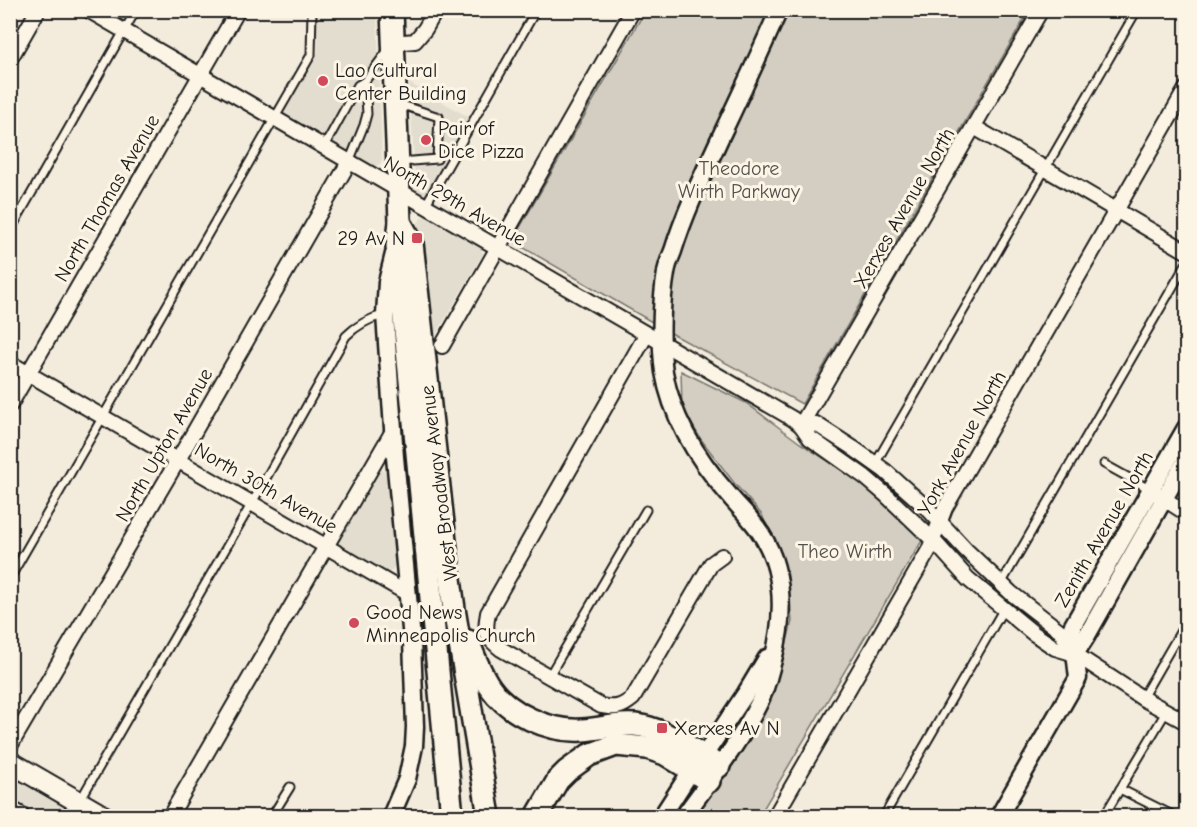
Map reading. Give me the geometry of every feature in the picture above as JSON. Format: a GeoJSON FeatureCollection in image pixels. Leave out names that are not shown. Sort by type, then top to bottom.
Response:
{"type":"FeatureCollection","features":[{"type":"Feature","properties":{"kind":"main road","name":"West Broadway Avenue"},"geometry":{"type":"LineString","coordinates":[[392,10],[400,222],[397,246],[452,816]]}},
{"type":"Feature","properties":{"kind":"main road","name":"West Broadway Avenue"},"geometry":{"type":"LineString","coordinates":[[400,222],[412,243],[454,609],[489,816]]}},
{"type":"Feature","properties":{"kind":"main road"},"geometry":{"type":"LineString","coordinates":[[454,609],[489,686],[511,708],[543,725],[564,730],[585,730],[632,724],[645,726],[664,734],[706,769]]}},
{"type":"Feature","properties":{"kind":"main road"},"geometry":{"type":"LineString","coordinates":[[537,816],[558,780],[567,771],[589,755],[616,745],[647,748],[706,769]]}},
{"type":"Feature","properties":{"kind":"main road"},"geometry":{"type":"LineString","coordinates":[[10,762],[75,809],[103,816]]}},
{"type":"Feature","properties":{"kind":"street"},"geometry":{"type":"LineString","coordinates":[[10,59],[38,10]]}},
{"type":"Feature","properties":{"kind":"street","name":"North 29th Avenue"},"geometry":{"type":"LineString","coordinates":[[88,10],[801,425]]}},
{"type":"Feature","properties":{"kind":"street","name":"North Thomas Avenue"},"geometry":{"type":"LineString","coordinates":[[10,405],[238,10]]}},
{"type":"Feature","properties":{"kind":"street"},"geometry":{"type":"LineString","coordinates":[[393,43],[415,41],[426,29],[436,10]]}},
{"type":"Feature","properties":{"kind":"street"},"geometry":{"type":"LineString","coordinates":[[442,346],[633,10]]}},
{"type":"Feature","properties":{"kind":"street"},"geometry":{"type":"LineString","coordinates":[[662,816],[740,737],[766,686],[778,639],[782,611],[776,565],[767,544],[752,520],[711,474],[681,426],[664,372],[662,308],[666,272],[691,201],[779,10]]}},
{"type":"Feature","properties":{"kind":"street","name":"Xerxes Avenue North"},"geometry":{"type":"LineString","coordinates":[[801,425],[1041,10]]}},
{"type":"Feature","properties":{"kind":"street","name":"York Avenue North"},"geometry":{"type":"LineString","coordinates":[[782,814],[929,550],[945,508],[1186,89]]}},
{"type":"Feature","properties":{"kind":"street"},"geometry":{"type":"LineString","coordinates":[[974,127],[1186,250]]}},
{"type":"Feature","properties":{"kind":"street","name":"North Upton Avenue"},"geometry":{"type":"LineString","coordinates":[[10,746],[349,162]]}},
{"type":"Feature","properties":{"kind":"street","name":"West Broadway Avenue"},"geometry":{"type":"LineString","coordinates":[[391,816],[407,779],[414,746],[415,727],[412,640],[385,315],[387,282],[397,246]]}},
{"type":"Feature","properties":{"kind":"street"},"geometry":{"type":"LineString","coordinates":[[646,334],[488,613],[485,625],[488,639],[501,649],[601,706],[611,708],[625,705],[633,698],[711,564],[722,556]]}},
{"type":"Feature","properties":{"kind":"street","name":"North 30th Avenue"},"geometry":{"type":"LineString","coordinates":[[10,363],[408,594]]}},
{"type":"Feature","properties":{"kind":"street"},"geometry":{"type":"LineString","coordinates":[[801,425],[816,424],[854,448],[898,482],[928,509],[1001,584],[1060,631],[1075,654],[1078,678],[1000,816]]}},
{"type":"Feature","properties":{"kind":"street"},"geometry":{"type":"LineString","coordinates":[[801,425],[810,438],[865,477],[933,540],[968,579],[1003,610],[1055,648],[1075,654],[1142,699],[1186,722]]}},
{"type":"Feature","properties":{"kind":"street","name":"Zenith Avenue North"},"geometry":{"type":"LineString","coordinates":[[1075,654],[1086,637],[1158,494],[1186,428]]}},
{"type":"Feature","properties":{"kind":"street"},"geometry":{"type":"LineString","coordinates":[[170,816],[394,429]]}},
{"type":"Feature","properties":{"kind":"street","name":"Zenith Avenue North"},"geometry":{"type":"LineString","coordinates":[[1158,494],[1186,460]]}},
{"type":"Feature","properties":{"kind":"street"},"geometry":{"type":"LineString","coordinates":[[1158,494],[1186,513]]}},
{"type":"Feature","properties":{"kind":"street"},"geometry":{"type":"LineString","coordinates":[[684,816],[706,769]]}},
{"type":"Feature","properties":{"kind":"lane"},"geometry":{"type":"LineString","coordinates":[[10,231],[136,10]]}},
{"type":"Feature","properties":{"kind":"lane"},"geometry":{"type":"LineString","coordinates":[[10,578],[311,55],[312,10]]}},
{"type":"Feature","properties":{"kind":"lane"},"geometry":{"type":"LineString","coordinates":[[425,206],[536,10]]}},
{"type":"Feature","properties":{"kind":"lane"},"geometry":{"type":"LineString","coordinates":[[875,464],[1137,10]]}},
{"type":"Feature","properties":{"kind":"lane"},"geometry":{"type":"LineString","coordinates":[[324,148],[358,85],[365,81],[393,43]]}},
{"type":"Feature","properties":{"kind":"lane"},"geometry":{"type":"LineString","coordinates":[[349,162],[367,114],[365,81]]}},
{"type":"Feature","properties":{"kind":"lane"},"geometry":{"type":"LineString","coordinates":[[395,103],[439,117],[437,159],[397,162]]}},
{"type":"Feature","properties":{"kind":"lane"},"geometry":{"type":"LineString","coordinates":[[1001,584],[1186,264]]}},
{"type":"Feature","properties":{"kind":"lane"},"geometry":{"type":"LineString","coordinates":[[75,809],[346,336],[366,320],[385,315]]}},
{"type":"Feature","properties":{"kind":"lane"},"geometry":{"type":"LineString","coordinates":[[1104,464],[1158,494]]}},
{"type":"Feature","properties":{"kind":"lane"},"geometry":{"type":"LineString","coordinates":[[549,676],[646,510]]}},
{"type":"Feature","properties":{"kind":"lane"},"geometry":{"type":"LineString","coordinates":[[884,816],[1003,610]]}},
{"type":"Feature","properties":{"kind":"lane"},"geometry":{"type":"LineString","coordinates":[[1142,699],[1186,622]]}},
{"type":"Feature","properties":{"kind":"lane"},"geometry":{"type":"LineString","coordinates":[[1104,816],[1166,712]]}},
{"type":"Feature","properties":{"kind":"lane"},"geometry":{"type":"LineString","coordinates":[[272,816],[290,787]]}},
{"type":"Feature","properties":{"kind":"lane"},"geometry":{"type":"LineString","coordinates":[[1120,789],[1174,816]]}},
{"type":"Feature","properties":{"kind":"lane"},"geometry":{"type":"LineString","coordinates":[[10,804],[24,812]]}},
{"type":"Feature","properties":{"kind":"shaded area"},"geometry":{"type":"Polygon","coordinates":[[[316,11],[377,11],[382,159],[376,166],[372,167],[281,115],[318,53],[316,11]]]}},
{"type":"Feature","properties":{"kind":"shaded area"},"geometry":{"type":"Polygon","coordinates":[[[409,83],[474,120],[429,198],[416,190],[409,83]]]}},
{"type":"Feature","properties":{"kind":"shaded area"},"geometry":{"type":"Polygon","coordinates":[[[425,216],[481,248],[483,254],[433,340],[429,341],[418,227],[421,218],[425,216]]]}},
{"type":"Feature","properties":{"kind":"shaded area"},"geometry":{"type":"Polygon","coordinates":[[[382,470],[388,476],[395,564],[389,572],[339,544],[340,538],[379,471],[382,470]]]}},
{"type":"Feature","properties":{"kind":"shaded area"},"geometry":{"type":"Polygon","coordinates":[[[11,775],[71,810],[68,816],[11,816],[11,775]]]}},
{"type":"Feature","properties":{"kind":"green space","name":"Theodore Wirth Parkway"},"geometry":{"type":"Polygon","coordinates":[[[645,11],[1029,11],[802,404],[678,337],[512,241],[645,11]]]}},
{"type":"Feature","properties":{"kind":"green space","name":"Theo Wirth"},"geometry":{"type":"Polygon","coordinates":[[[681,371],[746,403],[800,443],[857,480],[923,539],[759,816],[688,816],[780,671],[792,621],[787,574],[762,515],[700,438],[682,407],[681,371]]]}},
{"type":"Feature","properties":{"kind":"place","name":"Lao Cultural Center Building"},"geometry":{"type":"Point","coordinates":[323,81]}},
{"type":"Feature","properties":{"kind":"place","name":"Pair of Dice Pizza"},"geometry":{"type":"Point","coordinates":[426,140]}},
{"type":"Feature","properties":{"kind":"place","name":"29 Av N"},"geometry":{"type":"Point","coordinates":[417,238]}},
{"type":"Feature","properties":{"kind":"place","name":"Good News Minneapolis Church"},"geometry":{"type":"Point","coordinates":[354,623]}},
{"type":"Feature","properties":{"kind":"place","name":"Xerxes Av N"},"geometry":{"type":"Point","coordinates":[662,728]}}]}
